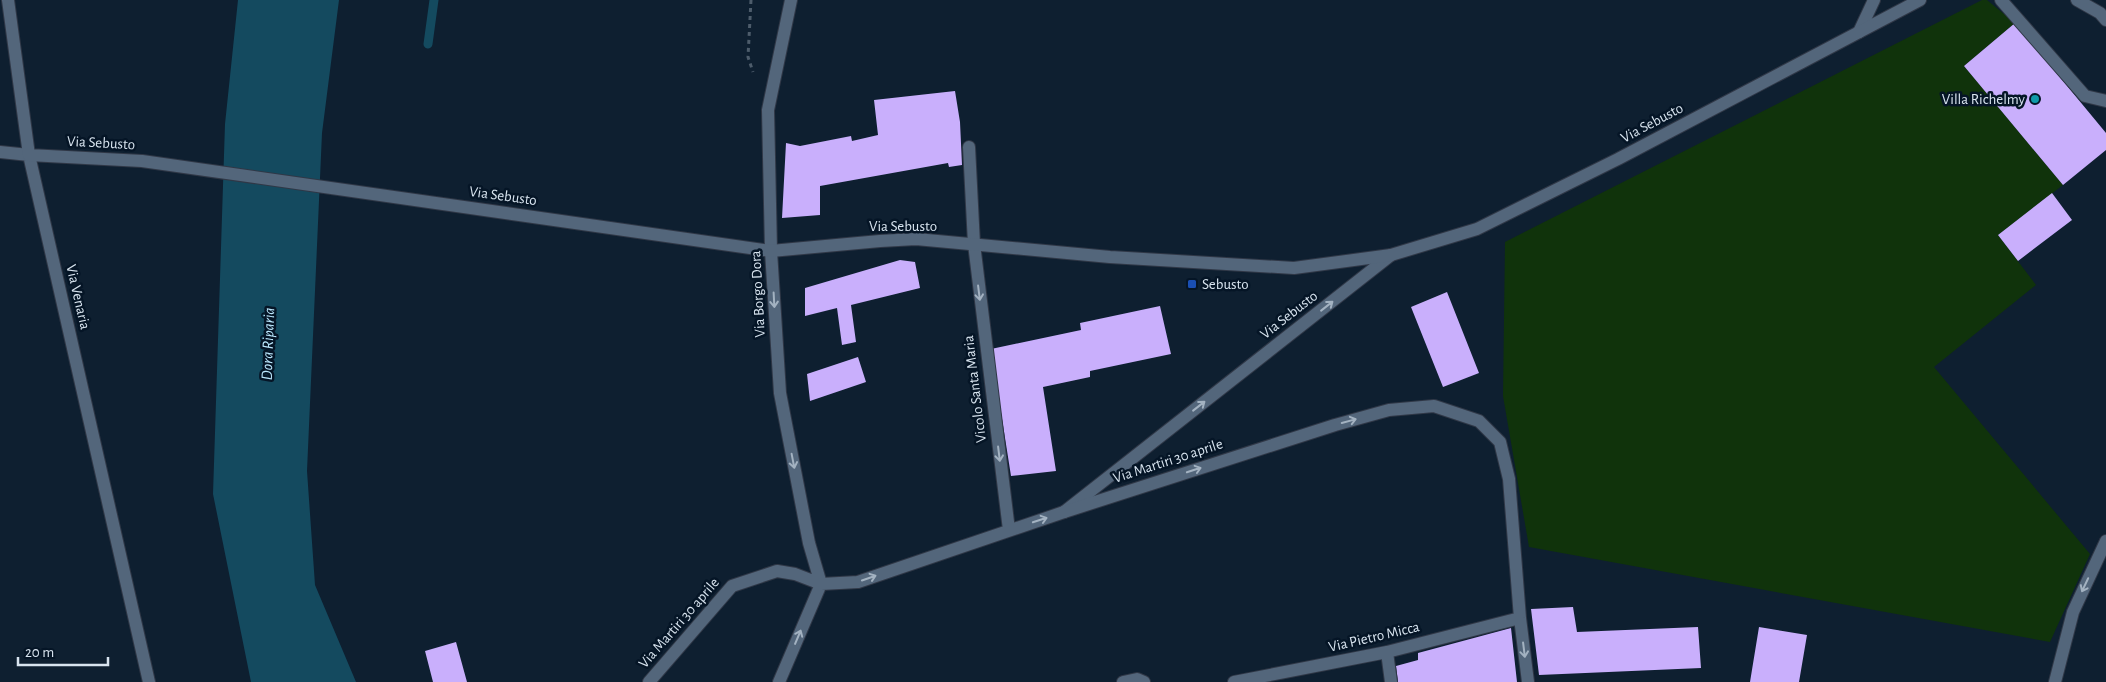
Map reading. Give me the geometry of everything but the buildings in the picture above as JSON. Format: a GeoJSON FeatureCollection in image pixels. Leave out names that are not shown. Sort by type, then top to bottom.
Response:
{"type":"FeatureCollection","features":[{"type":"Feature","properties":{"kind":"street","name":"Via Venaria"},"geometry":{"type":"LineString","coordinates":[[8,0],[29,155],[149,682]]}},
{"type":"Feature","properties":{"kind":"street","name":"Via Borgo Dora"},"geometry":{"type":"LineString","coordinates":[[791,0],[768,110],[771,251],[780,394],[809,543],[821,584]]}},
{"type":"Feature","properties":{"kind":"street"},"geometry":{"type":"LineString","coordinates":[[1859,32],[1874,0]]}},
{"type":"Feature","properties":{"kind":"street","name":"Via Sebusto"},"geometry":{"type":"LineString","coordinates":[[0,152],[142,161],[771,251],[880,240],[916,240],[1110,257],[1294,268],[1392,255],[1477,229],[1618,159],[1920,0]]}},
{"type":"Feature","properties":{"kind":"street"},"geometry":{"type":"LineString","coordinates":[[2001,0],[2085,96],[2106,101]]}},
{"type":"Feature","properties":{"kind":"street"},"geometry":{"type":"LineString","coordinates":[[2077,0],[2100,13],[2106,20]]}},
{"type":"Feature","properties":{"kind":"street"},"geometry":{"type":"LineString","coordinates":[[969,147],[974,244]]}},
{"type":"Feature","properties":{"kind":"street","name":"Vicolo Santa Maria"},"geometry":{"type":"LineString","coordinates":[[974,244],[1009,530]]}},
{"type":"Feature","properties":{"kind":"street","name":"Via Sebusto"},"geometry":{"type":"LineString","coordinates":[[1064,512],[1392,255]]}},
{"type":"Feature","properties":{"kind":"street","name":"Via Martiri 30 aprile"},"geometry":{"type":"LineString","coordinates":[[649,682],[732,586],[777,571],[795,574],[821,584],[858,582],[1009,530],[1335,425],[1389,410],[1434,406],[1479,422],[1500,442],[1509,479],[1520,618],[1528,682]]}},
{"type":"Feature","properties":{"kind":"street"},"geometry":{"type":"LineString","coordinates":[[2055,682],[2073,612],[2106,541]]}},
{"type":"Feature","properties":{"kind":"street"},"geometry":{"type":"LineString","coordinates":[[779,682],[821,584]]}},
{"type":"Feature","properties":{"kind":"street","name":"Via Pietro Micca"},"geometry":{"type":"LineString","coordinates":[[1234,682],[1253,680],[1387,652],[1520,618]]}},
{"type":"Feature","properties":{"kind":"street"},"geometry":{"type":"LineString","coordinates":[[1387,652],[1391,682]]}},
{"type":"Feature","properties":{"kind":"street"},"geometry":{"type":"LineString","coordinates":[[1122,682],[1136,679],[1144,682]]}},
{"type":"Feature","properties":{"kind":"path"},"geometry":{"type":"LineString","coordinates":[[751,0],[748,57],[754,74]]}},
{"type":"Feature","properties":{"kind":"green space"},"geometry":{"type":"Polygon","coordinates":[[[1982,0],[1987,0],[2015,23],[1964,66],[2063,185],[1998,235],[2036,285],[1934,367],[2090,554],[2050,642],[1529,547],[1503,396],[1505,242],[1982,0]]]}},
{"type":"Feature","properties":{"kind":"water","name":"Dora Riparia"},"geometry":{"type":"Polygon","coordinates":[[[238,0],[339,0],[322,133],[307,471],[315,585],[356,682],[251,682],[213,494],[225,124],[238,0]]]}},
{"type":"Feature","properties":{"kind":"waterway"},"geometry":{"type":"LineString","coordinates":[[428,44],[434,0]]}},
{"type":"Feature","properties":{"kind":"place","name":"Villa Richelmy"},"geometry":{"type":"Point","coordinates":[2035,99]}},
{"type":"Feature","properties":{"kind":"place","name":"Sebusto"},"geometry":{"type":"Point","coordinates":[1192,284]}}]}
